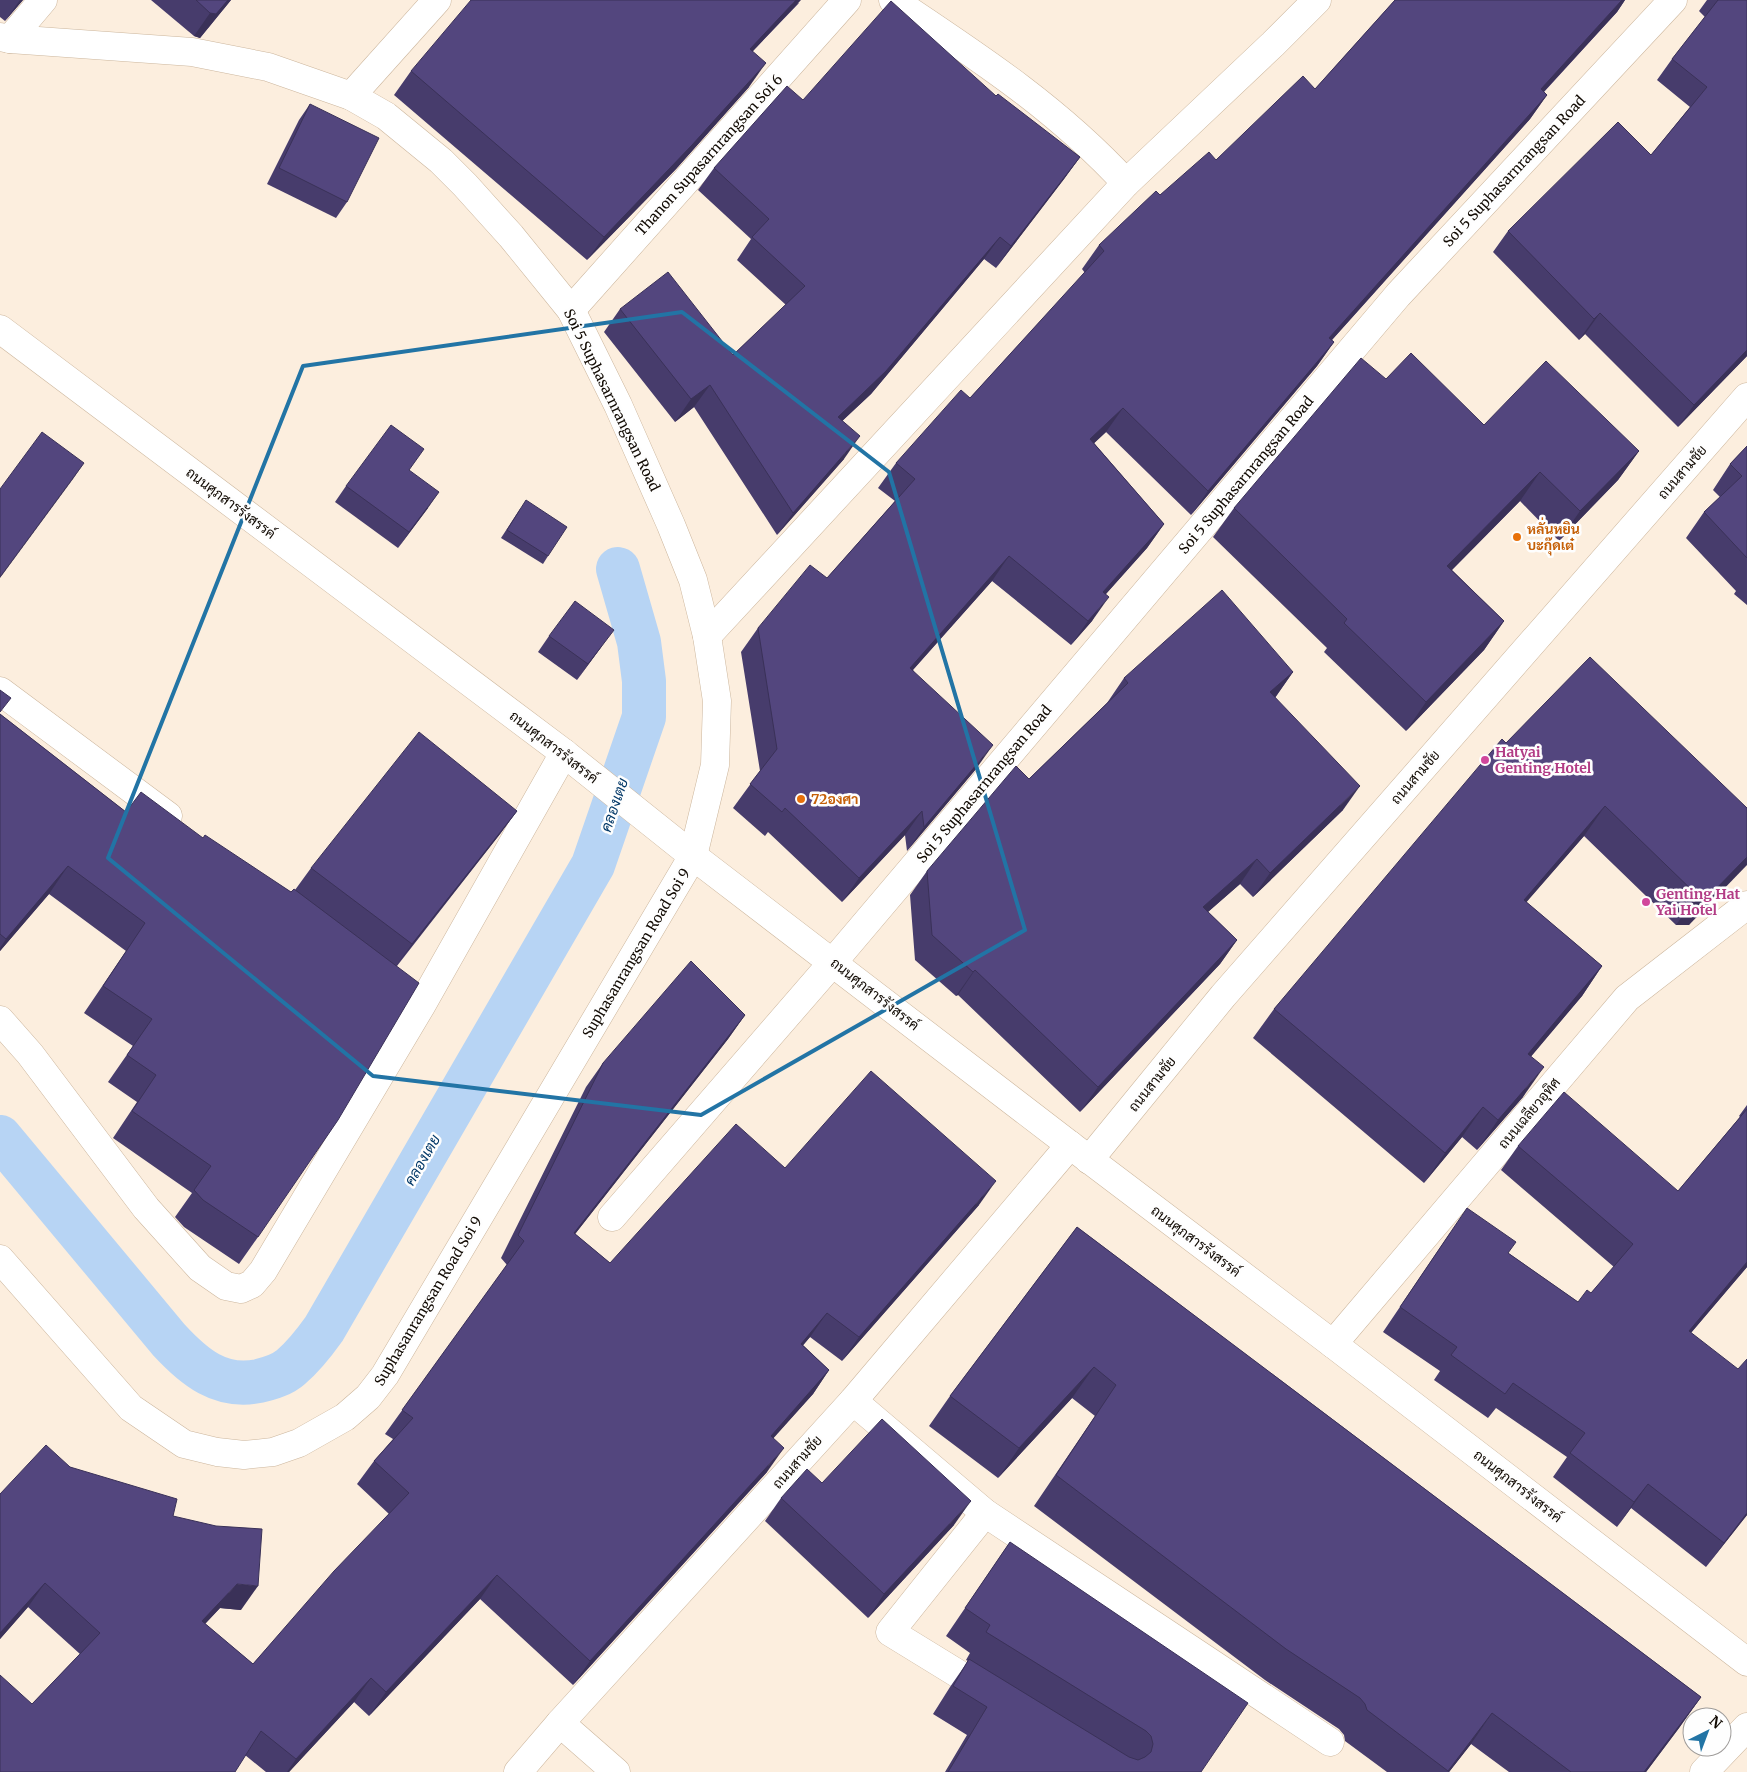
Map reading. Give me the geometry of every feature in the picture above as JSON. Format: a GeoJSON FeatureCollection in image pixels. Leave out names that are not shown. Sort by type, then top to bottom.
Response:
{"type":"FeatureCollection","features":[{"type":"Feature","properties":{"kind":"street"},"geometry":{"type":"LineString","coordinates":[[5,38],[42,0]]}},
{"type":"Feature","properties":{"kind":"street"},"geometry":{"type":"LineString","coordinates":[[351,96],[437,0]]}},
{"type":"Feature","properties":{"kind":"street","name":"Thanon Supasarnrangsan Soi 6"},"geometry":{"type":"LineString","coordinates":[[571,310],[847,0]]}},
{"type":"Feature","properties":{"kind":"street"},"geometry":{"type":"LineString","coordinates":[[893,0],[1005,76],[1069,127],[1099,154],[1126,183]]}},
{"type":"Feature","properties":{"kind":"street"},"geometry":{"type":"LineString","coordinates":[[708,636],[1126,183],[1317,0]]}},
{"type":"Feature","properties":{"kind":"street","name":"Soi 5 Suphasarnrangsan Road"},"geometry":{"type":"LineString","coordinates":[[612,1217],[833,962],[1398,295],[1673,0]]}},
{"type":"Feature","properties":{"kind":"street","name":"Soi 5 Suphasarnrangsan Road"},"geometry":{"type":"LineString","coordinates":[[5,38],[192,52],[268,67],[351,96],[386,116],[453,173],[511,236],[571,310],[618,405],[693,580],[708,636],[717,701],[715,766],[693,856]]}},
{"type":"Feature","properties":{"kind":"street","name":"ถนนศุภสารรังสรรค์"},"geometry":{"type":"LineString","coordinates":[[0,329],[564,753],[693,856],[1079,1153],[1333,1344],[1747,1662]]}},
{"type":"Feature","properties":{"kind":"street","name":"ถนนสามชัย"},"geometry":{"type":"LineString","coordinates":[[518,1772],[560,1723],[853,1400],[1224,996],[1747,397]]}},
{"type":"Feature","properties":{"kind":"street"},"geometry":{"type":"LineString","coordinates":[[0,691],[191,833]]}},
{"type":"Feature","properties":{"kind":"street"},"geometry":{"type":"LineString","coordinates":[[0,1020],[30,1054],[146,1208],[200,1268],[226,1286],[241,1289],[252,1284],[263,1270],[421,1006],[564,753]]}},
{"type":"Feature","properties":{"kind":"street","name":"Suphasanrangsan Road Soi 9"},"geometry":{"type":"LineString","coordinates":[[0,1258],[131,1408],[184,1444],[217,1452],[244,1455],[273,1452],[299,1444],[323,1431],[356,1408],[385,1375],[693,856]]}},
{"type":"Feature","properties":{"kind":"street","name":"ถนนเฉลียวอุทิศ"},"geometry":{"type":"LineString","coordinates":[[1333,1344],[1627,998],[1747,905]]}},
{"type":"Feature","properties":{"kind":"street"},"geometry":{"type":"LineString","coordinates":[[398,988],[421,1006]]}},
{"type":"Feature","properties":{"kind":"street"},"geometry":{"type":"LineString","coordinates":[[853,1400],[985,1513],[1330,1742]]}},
{"type":"Feature","properties":{"kind":"street"},"geometry":{"type":"LineString","coordinates":[[985,1513],[890,1632],[1008,1705]]}},
{"type":"Feature","properties":{"kind":"street"},"geometry":{"type":"LineString","coordinates":[[560,1723],[616,1772]]}},
{"type":"Feature","properties":{"kind":"street"},"geometry":{"type":"LineString","coordinates":[[1704,1772],[1747,1727]]}},
{"type":"Feature","properties":{"kind":"highlighted area"},"geometry":{"type":"Polygon","coordinates":[[[682,312],[889,472],[1025,930],[701,1115],[373,1076],[108,858],[303,366],[682,312]]]}},
{"type":"Feature","properties":{"kind":"building"},"geometry":{"type":"Polygon","coordinates":[[[196,0],[228,0],[216,14],[210,13],[196,0]]]}},
{"type":"Feature","properties":{"kind":"building"},"geometry":{"type":"Polygon","coordinates":[[[471,0],[796,0],[750,49],[766,63],[692,145],[604,237],[411,71],[471,0]]]}},
{"type":"Feature","properties":{"kind":"building"},"geometry":{"type":"Polygon","coordinates":[[[1395,0],[1622,0],[1541,89],[1547,95],[1329,338],[1334,342],[1208,491],[1123,408],[1090,439],[1164,524],[1103,592],[1109,597],[1088,621],[1009,556],[910,668],[993,745],[924,827],[922,811],[859,878],[785,808],[782,812],[750,784],[777,749],[758,628],[810,565],[827,578],[915,479],[896,463],[961,390],[970,398],[1104,251],[1099,245],[1156,191],[1160,195],[1209,152],[1216,160],[1303,76],[1315,89],[1395,0]]]}},
{"type":"Feature","properties":{"kind":"building"},"geometry":{"type":"Polygon","coordinates":[[[1718,0],[1747,0],[1747,350],[1694,405],[1600,313],[1594,319],[1508,231],[1618,122],[1651,155],[1707,87],[1672,59],[1718,0]]]}},
{"type":"Feature","properties":{"kind":"building"},"geometry":{"type":"Polygon","coordinates":[[[891,1],[996,96],[998,94],[1080,157],[1011,246],[1000,237],[886,371],[838,417],[860,436],[793,513],[710,385],[691,399],[620,309],[668,272],[733,355],[805,286],[752,237],[769,219],[714,168],[787,86],[803,100],[891,1]]]}},
{"type":"Feature","properties":{"kind":"building"},"geometry":{"type":"Polygon","coordinates":[[[310,104],[379,138],[347,202],[279,168],[310,104]]]}},
{"type":"Feature","properties":{"kind":"building"},"geometry":{"type":"Polygon","coordinates":[[[1411,353],[1484,425],[1546,361],[1639,451],[1580,511],[1540,472],[1447,566],[1504,621],[1426,702],[1344,623],[1347,619],[1234,508],[1361,358],[1386,379],[1411,353]]]}},
{"type":"Feature","properties":{"kind":"building"},"geometry":{"type":"Polygon","coordinates":[[[391,425],[424,449],[409,470],[439,492],[409,532],[346,486],[391,425]]]}},
{"type":"Feature","properties":{"kind":"building"},"geometry":{"type":"Polygon","coordinates":[[[42,432],[84,463],[0,577],[0,489],[42,432]]]}},
{"type":"Feature","properties":{"kind":"building"},"geometry":{"type":"Polygon","coordinates":[[[1747,446],[1747,558],[1704,512],[1742,476],[1730,464],[1747,446]]]}},
{"type":"Feature","properties":{"kind":"building"},"geometry":{"type":"Polygon","coordinates":[[[526,500],[567,527],[548,556],[507,530],[526,500]]]}},
{"type":"Feature","properties":{"kind":"building"},"geometry":{"type":"Polygon","coordinates":[[[1222,590],[1293,672],[1270,692],[1360,786],[1270,873],[1257,859],[1203,907],[1237,940],[1098,1087],[975,970],[973,972],[932,935],[927,871],[1016,766],[1029,779],[1128,683],[1124,678],[1222,590]]]}},
{"type":"Feature","properties":{"kind":"building"},"geometry":{"type":"Polygon","coordinates":[[[575,601],[614,630],[588,664],[549,636],[575,601]]]}},
{"type":"Feature","properties":{"kind":"building"},"geometry":{"type":"Polygon","coordinates":[[[1590,657],[1747,808],[1747,857],[1710,895],[1697,895],[1605,806],[1524,900],[1602,966],[1528,1054],[1544,1067],[1498,1120],[1483,1107],[1445,1153],[1274,1009],[1502,739],[1506,743],[1590,657]]]}},
{"type":"Feature","properties":{"kind":"building"},"geometry":{"type":"Polygon","coordinates":[[[0,690],[11,698],[0,712],[0,690]]]}},
{"type":"Feature","properties":{"kind":"building"},"geometry":{"type":"Polygon","coordinates":[[[0,714],[126,812],[141,792],[203,838],[205,835],[291,892],[294,889],[419,983],[338,1120],[258,1237],[203,1200],[194,1190],[211,1166],[132,1111],[156,1075],[127,1055],[152,1019],[103,986],[145,923],[68,866],[6,939],[0,934],[0,714]]]}},
{"type":"Feature","properties":{"kind":"building"},"geometry":{"type":"Polygon","coordinates":[[[419,732],[517,811],[412,944],[311,868],[419,732]]]}},
{"type":"Feature","properties":{"kind":"building"},"geometry":{"type":"Polygon","coordinates":[[[691,961],[745,1015],[574,1233],[610,1263],[736,1124],[785,1168],[871,1071],[996,1181],[859,1337],[827,1313],[801,1344],[829,1370],[771,1436],[784,1448],[590,1661],[497,1575],[386,1692],[371,1678],[296,1759],[261,1731],[235,1772],[0,1772],[0,1675],[32,1704],[100,1633],[45,1583],[0,1633],[0,1494],[46,1445],[70,1467],[177,1499],[173,1516],[216,1526],[262,1529],[258,1586],[237,1584],[202,1621],[253,1664],[334,1571],[409,1493],[374,1461],[413,1418],[402,1410],[524,1241],[518,1235],[603,1063],[691,961]]]}},
{"type":"Feature","properties":{"kind":"building"},"geometry":{"type":"Polygon","coordinates":[[[1564,1092],[1678,1191],[1747,1109],[1747,1262],[1689,1331],[1738,1369],[1747,1359],[1747,1513],[1724,1543],[1648,1484],[1634,1502],[1570,1453],[1585,1433],[1513,1383],[1505,1394],[1451,1355],[1457,1347],[1400,1307],[1467,1208],[1516,1242],[1508,1253],[1578,1302],[1587,1290],[1591,1293],[1633,1244],[1518,1146],[1564,1092]]]}},
{"type":"Feature","properties":{"kind":"building"},"geometry":{"type":"Polygon","coordinates":[[[1077,1227],[1701,1697],[1693,1707],[1682,1707],[1682,1722],[1644,1772],[1571,1772],[1492,1713],[1448,1771],[1367,1710],[1360,1698],[1286,1649],[1056,1475],[1116,1385],[1094,1367],[1019,1448],[950,1396],[1077,1227]]]}},
{"type":"Feature","properties":{"kind":"building"},"geometry":{"type":"Polygon","coordinates":[[[882,1419],[971,1501],[884,1594],[781,1498],[807,1469],[822,1483],[882,1419]]]}},
{"type":"Feature","properties":{"kind":"building"},"geometry":{"type":"Polygon","coordinates":[[[1010,1542],[1248,1703],[1201,1772],[948,1772],[987,1707],[953,1686],[969,1659],[1129,1757],[1138,1760],[1151,1752],[1153,1744],[1151,1736],[1146,1731],[986,1632],[990,1625],[965,1608],[1010,1542]]]}},
{"type":"Feature","properties":{"kind":"waterway","name":"คลองเตย"},"geometry":{"type":"LineString","coordinates":[[0,1137],[169,1340],[198,1367],[220,1379],[245,1383],[276,1376],[288,1370],[296,1363],[324,1329],[593,865],[644,717],[644,681],[639,642],[618,569]]}},
{"type":"Feature","properties":{"kind":"place","name":"หลั่นหยิน บะกุ๊ดเต๋"},"geometry":{"type":"Point","coordinates":[1517,537]}},
{"type":"Feature","properties":{"kind":"place","name":"Hatyai Genting Hotel"},"geometry":{"type":"Point","coordinates":[1485,760]}},
{"type":"Feature","properties":{"kind":"place","name":"72องศา"},"geometry":{"type":"Point","coordinates":[801,799]}},
{"type":"Feature","properties":{"kind":"place","name":"Genting Hat Yai Hotel"},"geometry":{"type":"Point","coordinates":[1646,902]}}]}
